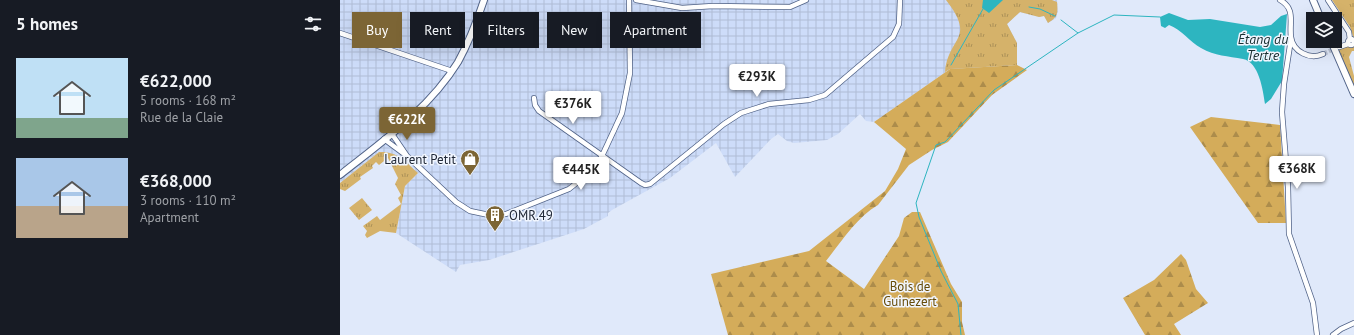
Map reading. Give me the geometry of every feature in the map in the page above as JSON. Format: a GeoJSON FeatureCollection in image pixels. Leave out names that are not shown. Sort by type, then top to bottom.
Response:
{"type":"FeatureCollection","features":[{"type":"Feature","properties":{"kind":"street"},"geometry":{"type":"LineString","coordinates":[[340,175],[420,110],[452,71],[467,44],[484,0]]}},
{"type":"Feature","properties":{"kind":"street"},"geometry":{"type":"LineString","coordinates":[[384,139],[407,156],[456,202],[470,211],[489,215],[514,211],[569,189],[589,173],[602,156],[622,113],[630,73],[629,0]]}},
{"type":"Feature","properties":{"kind":"street"},"geometry":{"type":"LineString","coordinates":[[636,0],[682,8],[720,6],[790,7],[806,0]]}},
{"type":"Feature","properties":{"kind":"street"},"geometry":{"type":"LineString","coordinates":[[720,6],[721,0]]}},
{"type":"Feature","properties":{"kind":"street"},"geometry":{"type":"LineString","coordinates":[[534,98],[535,105],[540,111],[641,183],[645,185],[650,184],[724,124],[741,113],[770,104],[809,100],[825,95],[893,37],[899,24],[900,0]]}},
{"type":"Feature","properties":{"kind":"street"},"geometry":{"type":"LineString","coordinates":[[1280,0],[1291,12],[1291,39],[1284,84],[1282,112],[1288,187],[1289,234],[1312,303],[1317,335]]}},
{"type":"Feature","properties":{"kind":"street"},"geometry":{"type":"LineString","coordinates":[[1313,0],[1318,12]]}},
{"type":"Feature","properties":{"kind":"street"},"geometry":{"type":"LineString","coordinates":[[1328,0],[1349,32],[1351,42]]}},
{"type":"Feature","properties":{"kind":"street"},"geometry":{"type":"LineString","coordinates":[[340,33],[452,71]]}},
{"type":"Feature","properties":{"kind":"street"},"geometry":{"type":"LineString","coordinates":[[1291,39],[1297,48],[1304,54],[1314,56],[1323,54]]}},
{"type":"Feature","properties":{"kind":"street"},"geometry":{"type":"LineString","coordinates":[[1334,48],[1354,94]]}},
{"type":"Feature","properties":{"kind":"street"},"geometry":{"type":"LineString","coordinates":[[392,134],[407,156]]}},
{"type":"Feature","properties":{"kind":"street"},"geometry":{"type":"LineString","coordinates":[[1333,335],[1341,329],[1354,323]]}},
{"type":"Feature","properties":{"kind":"shaded area"},"geometry":{"type":"Polygon","coordinates":[[[340,0],[1057,0],[1058,11],[1056,18],[1048,23],[1044,16],[1039,17],[1020,12],[1007,24],[1017,43],[1017,65],[950,69],[874,122],[866,121],[860,114],[838,134],[827,140],[794,143],[787,141],[778,134],[771,139],[735,177],[716,143],[670,178],[612,210],[608,213],[608,216],[584,229],[489,260],[460,265],[456,272],[396,233],[405,186],[418,173],[379,152],[340,183],[340,0]]]}},
{"type":"Feature","properties":{"kind":"green space"},"geometry":{"type":"Polygon","coordinates":[[[946,0],[1052,0],[1057,2],[1057,12],[1056,17],[1048,23],[1044,16],[1039,17],[1020,12],[1007,24],[1017,43],[1017,65],[950,69],[945,72],[947,60],[960,31],[955,13],[946,0]]]}},
{"type":"Feature","properties":{"kind":"green space"},"geometry":{"type":"Polygon","coordinates":[[[1332,0],[1354,0],[1354,39],[1350,27],[1342,15],[1342,12],[1340,12],[1332,0]]]}},
{"type":"Feature","properties":{"kind":"green space"},"geometry":{"type":"Polygon","coordinates":[[[1354,46],[1354,51],[1352,51],[1349,57],[1354,76],[1354,88],[1338,50],[1343,47],[1354,46]]]}},
{"type":"Feature","properties":{"kind":"green space","name":"Bois de Guinezert"},"geometry":{"type":"Polygon","coordinates":[[[1017,65],[1027,70],[992,95],[948,142],[932,150],[909,165],[878,205],[856,223],[826,261],[864,289],[899,236],[904,218],[912,212],[920,212],[951,284],[962,302],[962,322],[965,335],[728,335],[711,274],[809,251],[885,191],[898,169],[906,149],[874,122],[950,69],[1017,65]]]}},
{"type":"Feature","properties":{"kind":"green space"},"geometry":{"type":"Polygon","coordinates":[[[1211,117],[1280,125],[1286,223],[1258,223],[1190,127],[1211,117]]]}},
{"type":"Feature","properties":{"kind":"green space"},"geometry":{"type":"Polygon","coordinates":[[[379,152],[396,155],[418,173],[405,186],[396,233],[380,231],[367,238],[365,235],[367,231],[363,226],[377,216],[380,220],[401,204],[398,198],[401,195],[395,184],[398,178],[388,158],[379,165],[376,162],[372,166],[373,168],[360,177],[361,179],[345,191],[340,189],[340,183],[379,152]]]}},
{"type":"Feature","properties":{"kind":"green space"},"geometry":{"type":"Polygon","coordinates":[[[362,198],[372,210],[359,220],[349,208],[362,198]]]}},
{"type":"Feature","properties":{"kind":"green space"},"geometry":{"type":"Polygon","coordinates":[[[1181,254],[1186,260],[1196,289],[1208,303],[1174,324],[1181,335],[1145,335],[1123,298],[1154,280],[1181,254]]]}},
{"type":"Feature","properties":{"kind":"water"},"geometry":{"type":"Polygon","coordinates":[[[983,0],[1003,0],[989,13],[982,8],[983,0]]]}},
{"type":"Feature","properties":{"kind":"water","name":"Étang du Tertre"},"geometry":{"type":"Polygon","coordinates":[[[1169,13],[1188,20],[1210,19],[1260,27],[1271,25],[1281,16],[1287,14],[1282,81],[1271,99],[1265,104],[1259,77],[1253,65],[1248,61],[1206,51],[1173,27],[1169,25],[1165,28],[1161,26],[1160,17],[1169,13]]]}},
{"type":"Feature","properties":{"kind":"waterway"},"geometry":{"type":"LineString","coordinates":[[1029,7],[1040,9],[1055,16]]}},
{"type":"Feature","properties":{"kind":"waterway"},"geometry":{"type":"LineString","coordinates":[[951,65],[983,9]]}},
{"type":"Feature","properties":{"kind":"waterway"},"geometry":{"type":"LineString","coordinates":[[1061,20],[1078,33],[1114,15],[1160,17]]}},
{"type":"Feature","properties":{"kind":"waterway"},"geometry":{"type":"LineString","coordinates":[[961,335],[958,304],[941,271],[919,217],[916,203],[936,145],[945,142],[994,90],[1078,33]]}},
{"type":"Feature","properties":{"kind":"tunnel"},"geometry":{"type":"LineString","coordinates":[[1323,54],[1336,48]]}},
{"type":"Feature","properties":{"kind":"place","name":"Laurent Petit"},"geometry":{"type":"Point","coordinates":[470,176]}},
{"type":"Feature","properties":{"kind":"place","name":"OMR.49"},"geometry":{"type":"Point","coordinates":[495,232]}}]}
